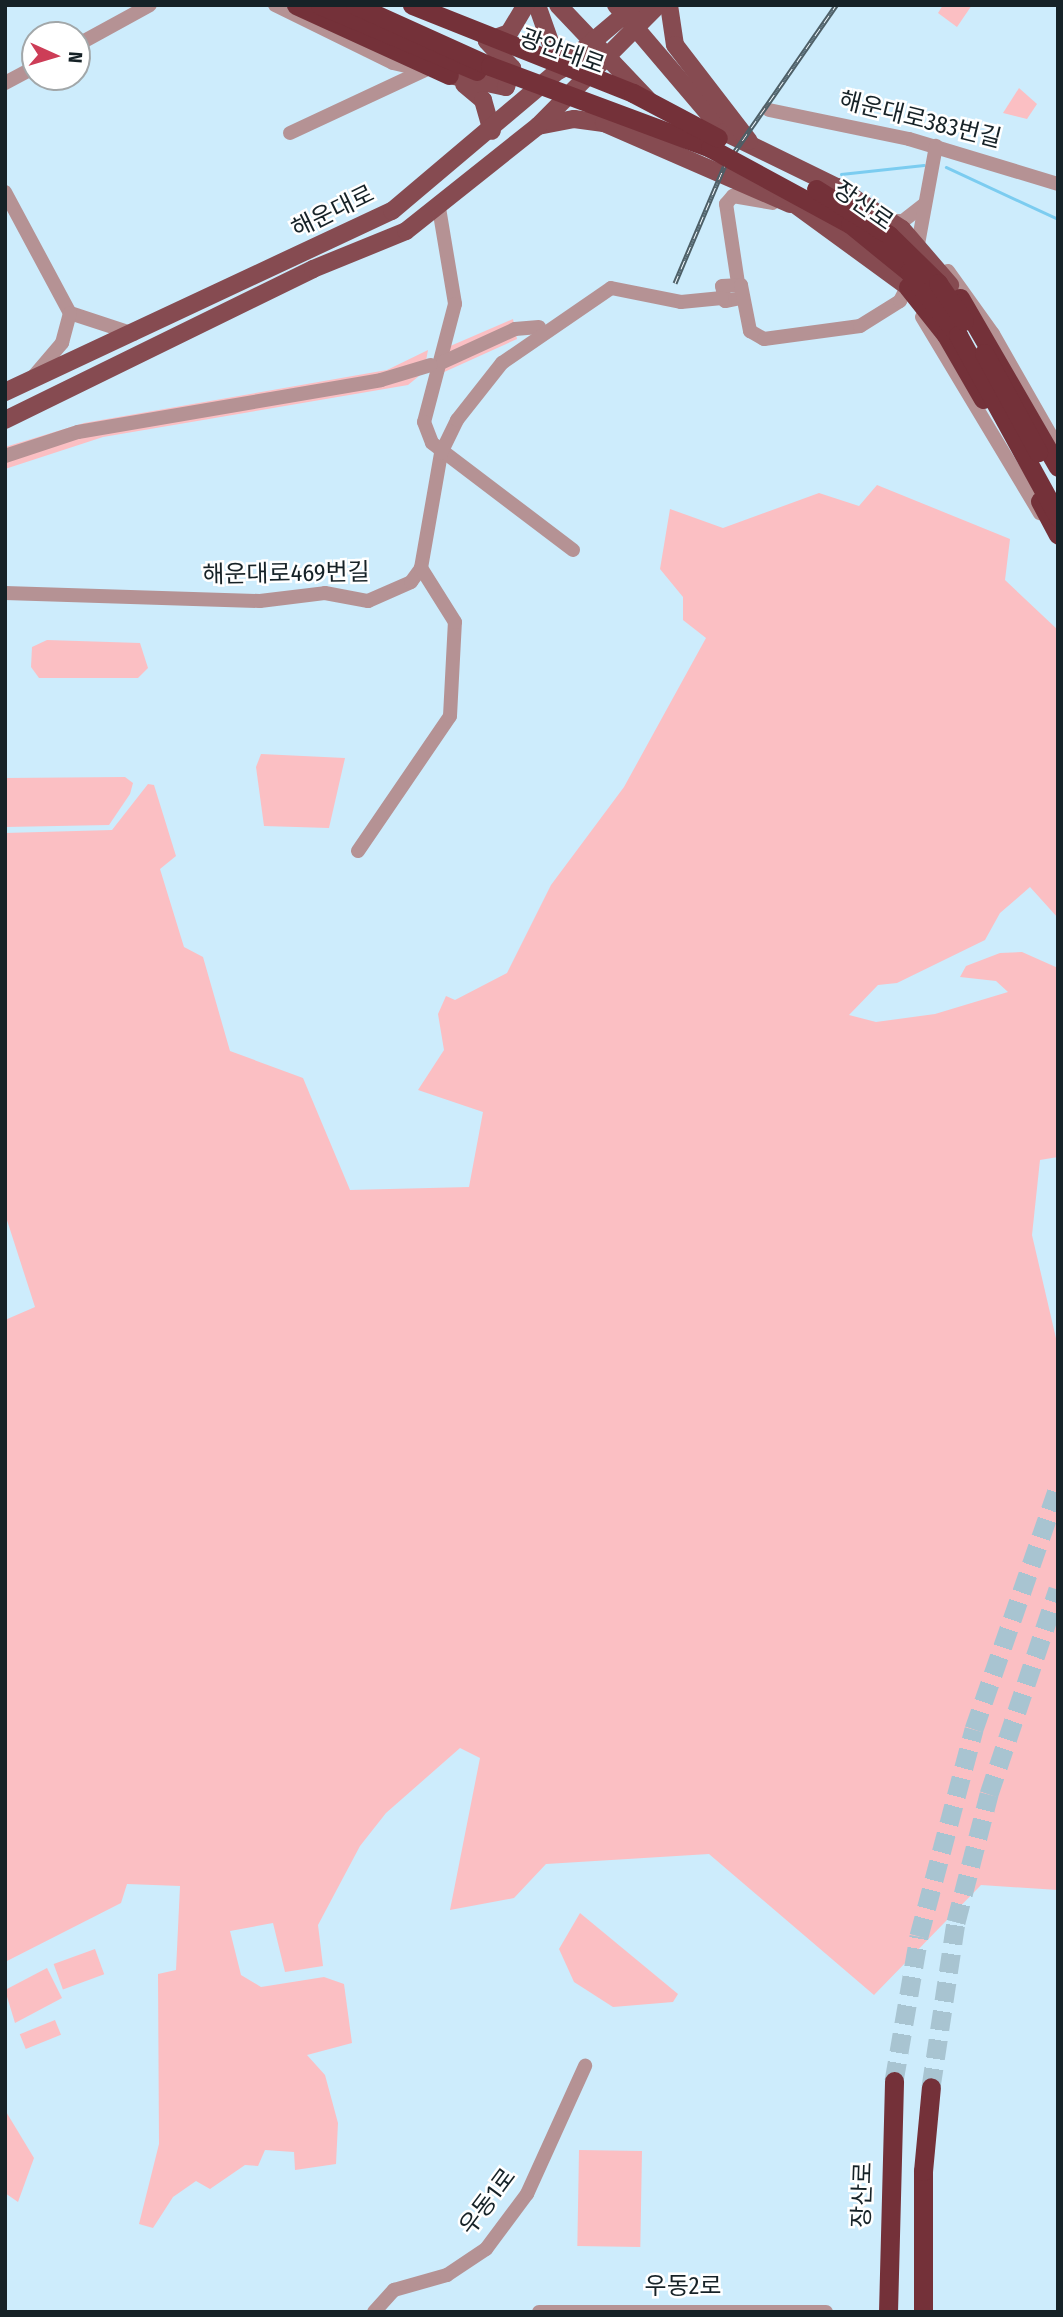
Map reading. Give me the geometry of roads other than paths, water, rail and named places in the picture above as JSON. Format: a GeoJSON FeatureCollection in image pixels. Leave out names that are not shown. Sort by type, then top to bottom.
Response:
{"type":"FeatureCollection","features":[{"type":"Feature","properties":{"kind":"highway"},"geometry":{"type":"LineString","coordinates":[[296,5],[397,55],[449,75]]}},
{"type":"Feature","properties":{"kind":"highway"},"geometry":{"type":"LineString","coordinates":[[320,5],[442,61],[520,77]]}},
{"type":"Feature","properties":{"kind":"highway","name":"광안대로"},"geometry":{"type":"LineString","coordinates":[[355,5],[520,77]]}},
{"type":"Feature","properties":{"kind":"highway","name":"광안대로"},"geometry":{"type":"LineString","coordinates":[[386,5],[516,62],[685,121]]}},
{"type":"Feature","properties":{"kind":"highway"},"geometry":{"type":"LineString","coordinates":[[412,5],[633,93],[685,121]]}},
{"type":"Feature","properties":{"kind":"highway","name":"장산로"},"geometry":{"type":"LineString","coordinates":[[520,77],[710,148],[799,192],[878,244],[958,335],[1058,517]]}},
{"type":"Feature","properties":{"kind":"highway","name":"장산로"},"geometry":{"type":"LineString","coordinates":[[685,121],[843,203],[928,274],[977,341],[1058,491]]}},
{"type":"Feature","properties":{"kind":"highway"},"geometry":{"type":"LineString","coordinates":[[908,288],[946,335],[1058,534]]}},
{"type":"Feature","properties":{"kind":"highway"},"geometry":{"type":"LineString","coordinates":[[958,296],[1055,455]]}},
{"type":"Feature","properties":{"kind":"highway","name":"장산로"},"geometry":{"type":"LineString","coordinates":[[888,2312],[894,2081]]}},
{"type":"Feature","properties":{"kind":"highway"},"geometry":{"type":"LineString","coordinates":[[923,2312],[922,2171],[931,2087]]}},
{"type":"Feature","properties":{"kind":"main road"},"geometry":{"type":"LineString","coordinates":[[366,5],[440,34],[435,20]]}},
{"type":"Feature","properties":{"kind":"main road"},"geometry":{"type":"LineString","coordinates":[[399,5],[560,70]]}},
{"type":"Feature","properties":{"kind":"main road"},"geometry":{"type":"LineString","coordinates":[[487,41],[509,33],[526,5]]}},
{"type":"Feature","properties":{"kind":"main road"},"geometry":{"type":"LineString","coordinates":[[537,5],[560,70]]}},
{"type":"Feature","properties":{"kind":"main road"},"geometry":{"type":"LineString","coordinates":[[558,5],[678,133],[805,211],[908,288]]}},
{"type":"Feature","properties":{"kind":"main road","name":"해운대로"},"geometry":{"type":"LineString","coordinates":[[5,420],[313,269],[407,231],[538,126],[605,54],[627,13],[657,5]]}},
{"type":"Feature","properties":{"kind":"main road"},"geometry":{"type":"LineString","coordinates":[[669,5],[668,32],[675,45],[726,116],[771,158]]}},
{"type":"Feature","properties":{"kind":"main road"},"geometry":{"type":"LineString","coordinates":[[627,13],[703,113],[771,158],[814,175],[890,221],[917,246],[958,296]]}},
{"type":"Feature","properties":{"kind":"main road"},"geometry":{"type":"LineString","coordinates":[[449,75],[506,87],[512,68],[487,41]]}},
{"type":"Feature","properties":{"kind":"main road"},"geometry":{"type":"LineString","coordinates":[[605,54],[644,116],[698,165]]}},
{"type":"Feature","properties":{"kind":"main road","name":"해운대로"},"geometry":{"type":"LineString","coordinates":[[5,392],[138,335],[392,211],[492,131],[560,70],[605,54]]}},
{"type":"Feature","properties":{"kind":"main road"},"geometry":{"type":"LineString","coordinates":[[449,75],[483,100],[492,131]]}},
{"type":"Feature","properties":{"kind":"main road"},"geometry":{"type":"LineString","coordinates":[[538,126],[574,119],[604,123],[805,211]]}},
{"type":"Feature","properties":{"kind":"street"},"geometry":{"type":"LineString","coordinates":[[91,37],[150,5]]}},
{"type":"Feature","properties":{"kind":"street"},"geometry":{"type":"LineString","coordinates":[[275,5],[393,63],[449,75]]}},
{"type":"Feature","properties":{"kind":"street"},"geometry":{"type":"LineString","coordinates":[[290,133],[424,70]]}},
{"type":"Feature","properties":{"kind":"street"},"geometry":{"type":"LineString","coordinates":[[5,83],[21,74]]}},
{"type":"Feature","properties":{"kind":"street","name":"해운대로383번길"},"geometry":{"type":"LineString","coordinates":[[769,110],[936,146],[1058,184]]}},
{"type":"Feature","properties":{"kind":"street"},"geometry":{"type":"LineString","coordinates":[[358,851],[450,716],[455,622],[421,568],[442,453],[457,420],[502,363],[590,298],[618,287],[681,302],[722,292],[738,283],[750,331],[764,339],[860,326],[881,317],[908,288],[936,146]]}},
{"type":"Feature","properties":{"kind":"street"},"geometry":{"type":"LineString","coordinates":[[5,192],[70,313],[62,343],[32,379]]}},
{"type":"Feature","properties":{"kind":"street","name":"장산로"},"geometry":{"type":"LineString","coordinates":[[738,283],[726,211],[733,196],[773,204],[881,267]]}},
{"type":"Feature","properties":{"kind":"street"},"geometry":{"type":"LineString","coordinates":[[890,221],[903,221],[925,204]]}},
{"type":"Feature","properties":{"kind":"street"},"geometry":{"type":"LineString","coordinates":[[439,208],[455,304],[424,422],[442,453],[573,550]]}},
{"type":"Feature","properties":{"kind":"street"},"geometry":{"type":"LineString","coordinates":[[917,246],[944,267],[993,334],[1055,455]]}},
{"type":"Feature","properties":{"kind":"street"},"geometry":{"type":"LineString","coordinates":[[908,288],[1058,543]]}},
{"type":"Feature","properties":{"kind":"street"},"geometry":{"type":"LineString","coordinates":[[722,292],[732,303],[741,298]]}},
{"type":"Feature","properties":{"kind":"street"},"geometry":{"type":"LineString","coordinates":[[70,313],[138,335]]}},
{"type":"Feature","properties":{"kind":"street"},"geometry":{"type":"LineString","coordinates":[[5,456],[78,432],[381,380],[437,363],[515,329],[539,327]]}},
{"type":"Feature","properties":{"kind":"street","name":"해운대로469번길"},"geometry":{"type":"LineString","coordinates":[[5,593],[260,601],[325,593],[368,601],[411,582],[421,568]]}},
{"type":"Feature","properties":{"kind":"street","name":"우동1로"},"geometry":{"type":"LineString","coordinates":[[374,2312],[394,2290],[447,2275],[486,2249],[527,2194],[584,2066]]}},
{"type":"Feature","properties":{"kind":"street","name":"우동2로"},"geometry":{"type":"LineString","coordinates":[[539,2312],[827,2312]]}},
{"type":"Feature","properties":{"kind":"waterway"},"geometry":{"type":"LineString","coordinates":[[841,174],[924,165]]}},
{"type":"Feature","properties":{"kind":"waterway"},"geometry":{"type":"LineString","coordinates":[[946,167],[1058,219]]}},
{"type":"Feature","properties":{"kind":"tunnel"},"geometry":{"type":"LineString","coordinates":[[894,2081],[919,1936],[974,1729],[1058,1488]]}},
{"type":"Feature","properties":{"kind":"tunnel"},"geometry":{"type":"LineString","coordinates":[[931,2087],[956,1922],[989,1794],[1058,1589]]}},
{"type":"Feature","properties":{"kind":"railway"},"geometry":{"type":"LineString","coordinates":[[675,283],[724,167],[836,5]]}}]}
